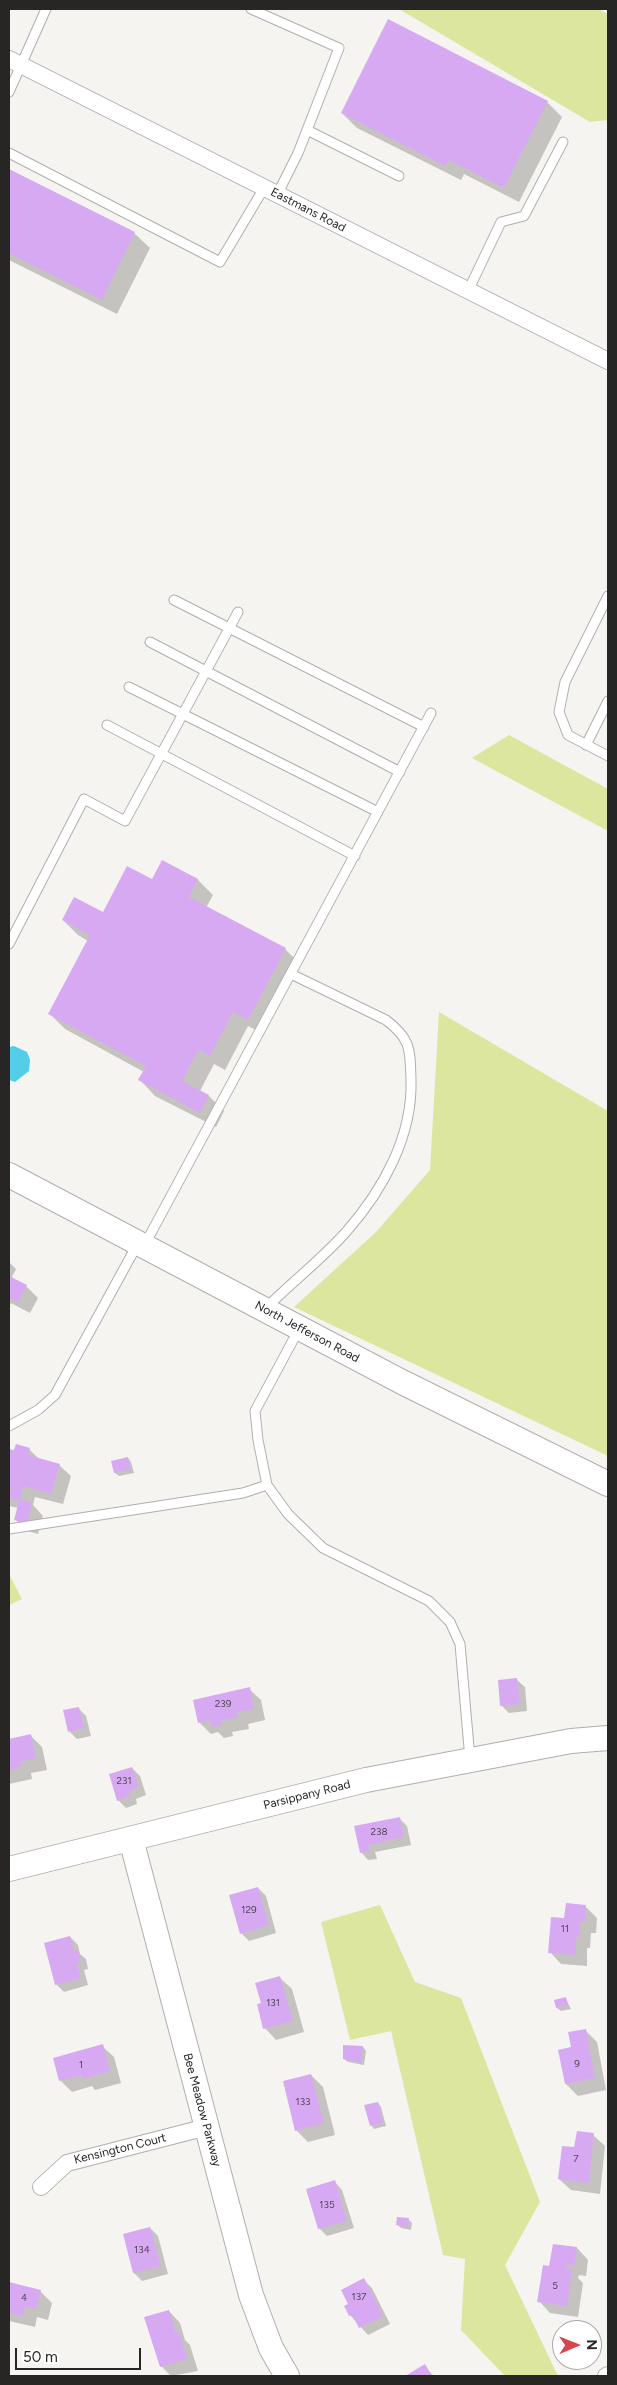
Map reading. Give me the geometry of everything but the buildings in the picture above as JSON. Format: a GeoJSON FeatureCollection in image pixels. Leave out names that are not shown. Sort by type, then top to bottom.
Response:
{"type":"FeatureCollection","features":[{"type":"Feature","properties":{"kind":"street","name":"Eastmans Road"},"geometry":{"type":"LineString","coordinates":[[15,62],[608,361]]}},
{"type":"Feature","properties":{"kind":"street","name":"North Jefferson Road"},"geometry":{"type":"LineString","coordinates":[[9,1175],[264,1310],[608,1484]]}},
{"type":"Feature","properties":{"kind":"street","name":"Parsippany Road"},"geometry":{"type":"LineString","coordinates":[[9,1869],[366,1780],[571,1741],[608,1738]]}},
{"type":"Feature","properties":{"kind":"street","name":"Bee Meadow Parkway"},"geometry":{"type":"LineString","coordinates":[[131,1839],[251,2295],[271,2348],[287,2376]]}},
{"type":"Feature","properties":{"kind":"street","name":"Kensington Court"},"geometry":{"type":"LineString","coordinates":[[42,2187],[67,2163],[207,2127]]}},
{"type":"Feature","properties":{"kind":"lane"},"geometry":{"type":"LineString","coordinates":[[9,92],[15,62],[46,9]]}},
{"type":"Feature","properties":{"kind":"lane"},"geometry":{"type":"LineString","coordinates":[[9,153],[220,262],[271,191],[307,130],[339,48],[251,9]]}},
{"type":"Feature","properties":{"kind":"lane"},"geometry":{"type":"LineString","coordinates":[[307,130],[399,176]]}},
{"type":"Feature","properties":{"kind":"lane"},"geometry":{"type":"LineString","coordinates":[[468,291],[501,222],[524,216],[563,142]]}},
{"type":"Feature","properties":{"kind":"lane"},"geometry":{"type":"LineString","coordinates":[[608,596],[565,682],[559,712],[568,735],[608,756]]}},
{"type":"Feature","properties":{"kind":"lane"},"geometry":{"type":"LineString","coordinates":[[174,600],[424,727]]}},
{"type":"Feature","properties":{"kind":"lane"},"geometry":{"type":"LineString","coordinates":[[9,944],[84,799],[125,821],[238,612]]}},
{"type":"Feature","properties":{"kind":"lane"},"geometry":{"type":"LineString","coordinates":[[150,642],[400,772]]}},
{"type":"Feature","properties":{"kind":"lane"},"geometry":{"type":"LineString","coordinates":[[129,687],[378,812]]}},
{"type":"Feature","properties":{"kind":"lane"},"geometry":{"type":"LineString","coordinates":[[586,745],[608,701]]}},
{"type":"Feature","properties":{"kind":"lane"},"geometry":{"type":"LineString","coordinates":[[9,1426],[38,1410],[55,1395],[141,1245],[291,974],[431,713]]}},
{"type":"Feature","properties":{"kind":"lane"},"geometry":{"type":"LineString","coordinates":[[107,725],[160,755],[355,856]]}},
{"type":"Feature","properties":{"kind":"lane"},"geometry":{"type":"LineString","coordinates":[[264,1310],[346,1232],[370,1200],[399,1150],[410,1103],[407,1040],[398,1030],[386,1020],[291,974]]}},
{"type":"Feature","properties":{"kind":"lane"},"geometry":{"type":"LineString","coordinates":[[299,1328],[255,1411],[258,1440],[267,1485],[288,1514],[323,1548],[429,1602],[450,1622],[460,1644],[470,1759]]}},
{"type":"Feature","properties":{"kind":"lane"},"geometry":{"type":"LineString","coordinates":[[9,1529],[243,1493],[267,1485]]}},
{"type":"Feature","properties":{"kind":"green space"},"geometry":{"type":"Polygon","coordinates":[[[399,9],[598,9],[608,14],[608,120],[590,122],[399,9]]]}},
{"type":"Feature","properties":{"kind":"green space"},"geometry":{"type":"Polygon","coordinates":[[[509,735],[608,789],[608,831],[472,758],[509,735]]]}},
{"type":"Feature","properties":{"kind":"green space"},"geometry":{"type":"Polygon","coordinates":[[[439,1012],[608,1111],[608,1456],[294,1307],[376,1232],[430,1170],[439,1012]]]}},
{"type":"Feature","properties":{"kind":"green space"},"geometry":{"type":"Polygon","coordinates":[[[9,1574],[22,1599],[9,1605],[9,1574]]]}},
{"type":"Feature","properties":{"kind":"green space"},"geometry":{"type":"Polygon","coordinates":[[[380,1905],[415,1982],[461,1998],[540,2202],[505,2265],[552,2363],[552,2370],[555,2370],[558,2376],[505,2376],[461,2330],[465,2259],[443,2255],[391,2031],[350,2040],[321,1922],[380,1905]]]}},
{"type":"Feature","properties":{"kind":"water"},"geometry":{"type":"Polygon","coordinates":[[[14,1046],[27,1052],[30,1060],[29,1071],[15,1082],[9,1080],[9,1047],[14,1046]]]}}]}
